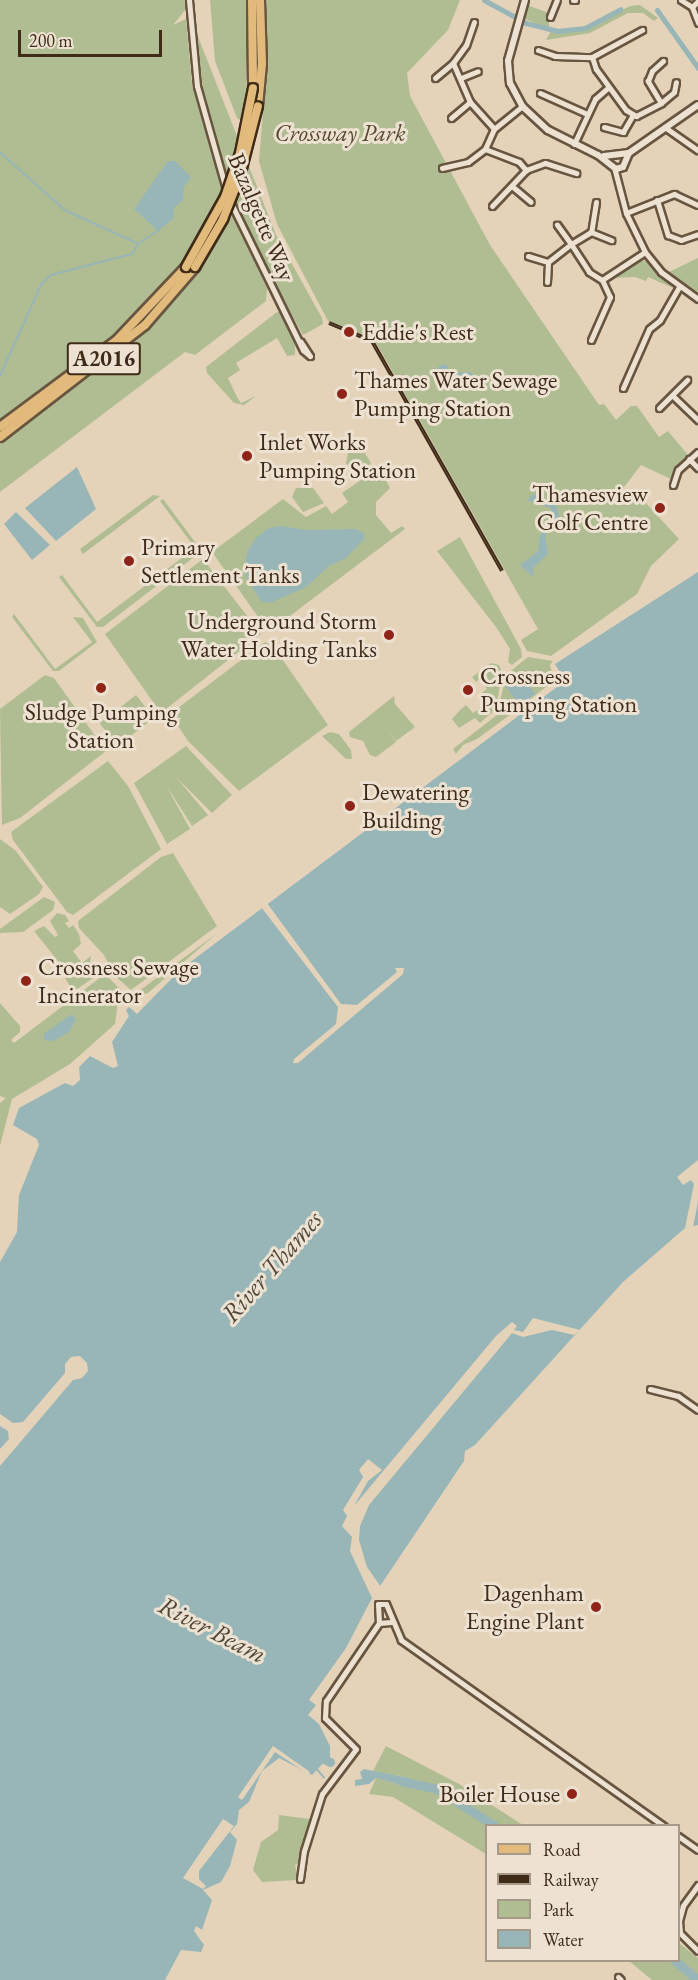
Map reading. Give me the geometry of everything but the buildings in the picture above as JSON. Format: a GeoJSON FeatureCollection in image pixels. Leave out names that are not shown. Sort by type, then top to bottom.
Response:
{"type":"FeatureCollection","features":[{"type":"Feature","properties":{"kind":"main road","name":"A2016"},"geometry":{"type":"LineString","coordinates":[[0,427],[116,341],[190,267],[225,197],[240,153],[253,88],[252,0]]}},
{"type":"Feature","properties":{"kind":"main road","name":"A2016"},"geometry":{"type":"LineString","coordinates":[[0,437],[145,325],[190,267],[223,219],[240,176],[258,106],[262,64],[260,0]]}},
{"type":"Feature","properties":{"kind":"street","name":"Bazalgette Way"},"geometry":{"type":"LineString","coordinates":[[189,0],[197,86],[220,177],[262,269],[301,340]]}},
{"type":"Feature","properties":{"kind":"street"},"geometry":{"type":"LineString","coordinates":[[525,0],[514,31],[509,73],[522,106],[539,124],[574,144],[598,155],[621,161]]}},
{"type":"Feature","properties":{"kind":"street"},"geometry":{"type":"LineString","coordinates":[[550,17],[557,0]]}},
{"type":"Feature","properties":{"kind":"street"},"geometry":{"type":"LineString","coordinates":[[681,0],[692,7],[698,23]]}},
{"type":"Feature","properties":{"kind":"street"},"geometry":{"type":"LineString","coordinates":[[692,7],[698,1]]}},
{"type":"Feature","properties":{"kind":"street"},"geometry":{"type":"LineString","coordinates":[[435,78],[453,63],[466,45],[474,22]]}},
{"type":"Feature","properties":{"kind":"street"},"geometry":{"type":"LineString","coordinates":[[538,50],[555,56],[592,57],[642,30]]}},
{"type":"Feature","properties":{"kind":"street"},"geometry":{"type":"LineString","coordinates":[[592,57],[609,87],[633,115]]}},
{"type":"Feature","properties":{"kind":"street"},"geometry":{"type":"LineString","coordinates":[[661,102],[648,81],[651,71],[663,61]]}},
{"type":"Feature","properties":{"kind":"street"},"geometry":{"type":"LineString","coordinates":[[453,63],[470,102],[494,129]]}},
{"type":"Feature","properties":{"kind":"street"},"geometry":{"type":"LineString","coordinates":[[461,78],[478,70]]}},
{"type":"Feature","properties":{"kind":"street"},"geometry":{"type":"LineString","coordinates":[[633,115],[646,114],[674,92],[676,82]]}},
{"type":"Feature","properties":{"kind":"street"},"geometry":{"type":"LineString","coordinates":[[574,144],[595,99],[609,87]]}},
{"type":"Feature","properties":{"kind":"street"},"geometry":{"type":"LineString","coordinates":[[540,93],[587,114]]}},
{"type":"Feature","properties":{"kind":"street"},"geometry":{"type":"LineString","coordinates":[[451,118],[470,102]]}},
{"type":"Feature","properties":{"kind":"street"},"geometry":{"type":"LineString","coordinates":[[613,166],[698,105]]}},
{"type":"Feature","properties":{"kind":"street"},"geometry":{"type":"LineString","coordinates":[[442,168],[468,162],[485,149],[494,129],[522,106]]}},
{"type":"Feature","properties":{"kind":"street"},"geometry":{"type":"LineString","coordinates":[[604,127],[623,132],[633,115]]}},
{"type":"Feature","properties":{"kind":"street"},"geometry":{"type":"LineString","coordinates":[[666,128],[698,150]]}},
{"type":"Feature","properties":{"kind":"street"},"geometry":{"type":"LineString","coordinates":[[485,149],[519,162],[526,170]]}},
{"type":"Feature","properties":{"kind":"street"},"geometry":{"type":"LineString","coordinates":[[598,155],[613,166],[619,178],[626,213],[645,252],[680,287],[698,299]]}},
{"type":"Feature","properties":{"kind":"street"},"geometry":{"type":"LineString","coordinates":[[613,166],[621,161]]}},
{"type":"Feature","properties":{"kind":"street"},"geometry":{"type":"LineString","coordinates":[[619,178],[621,161]]}},
{"type":"Feature","properties":{"kind":"street"},"geometry":{"type":"LineString","coordinates":[[492,206],[513,187],[526,170],[545,163],[576,173]]}},
{"type":"Feature","properties":{"kind":"street"},"geometry":{"type":"LineString","coordinates":[[513,187],[531,202]]}},
{"type":"Feature","properties":{"kind":"street"},"geometry":{"type":"LineString","coordinates":[[626,213],[674,194],[698,205]]}},
{"type":"Feature","properties":{"kind":"street"},"geometry":{"type":"LineString","coordinates":[[657,200],[668,234],[681,240],[698,234]]}},
{"type":"Feature","properties":{"kind":"street"},"geometry":{"type":"LineString","coordinates":[[547,282],[549,262],[571,244],[591,232],[596,202]]}},
{"type":"Feature","properties":{"kind":"street"},"geometry":{"type":"LineString","coordinates":[[557,225],[589,272],[602,280],[610,297],[591,340]]}},
{"type":"Feature","properties":{"kind":"street"},"geometry":{"type":"LineString","coordinates":[[591,232],[611,240]]}},
{"type":"Feature","properties":{"kind":"street"},"geometry":{"type":"LineString","coordinates":[[602,280],[645,252]]}},
{"type":"Feature","properties":{"kind":"street"},"geometry":{"type":"LineString","coordinates":[[528,256],[549,262]]}},
{"type":"Feature","properties":{"kind":"street"},"geometry":{"type":"LineString","coordinates":[[623,387],[649,329],[660,321],[680,287]]}},
{"type":"Feature","properties":{"kind":"street"},"geometry":{"type":"LineString","coordinates":[[659,408],[687,380]]}},
{"type":"Feature","properties":{"kind":"street"},"geometry":{"type":"LineString","coordinates":[[673,396],[698,420]]}},
{"type":"Feature","properties":{"kind":"street"},"geometry":{"type":"LineString","coordinates":[[673,485],[678,470],[698,452]]}},
{"type":"Feature","properties":{"kind":"street"},"geometry":{"type":"LineString","coordinates":[[689,459],[698,468]]}},
{"type":"Feature","properties":{"kind":"street"},"geometry":{"type":"LineString","coordinates":[[651,1389],[678,1396],[698,1410]]}},
{"type":"Feature","properties":{"kind":"street"},"geometry":{"type":"LineString","coordinates":[[300,1879],[304,1851],[322,1794],[356,1749],[354,1744],[328,1724],[323,1709],[380,1623],[378,1604],[386,1604],[391,1622],[401,1640],[661,1824]]}},
{"type":"Feature","properties":{"kind":"street"},"geometry":{"type":"LineString","coordinates":[[380,1623],[391,1622]]}},
{"type":"Feature","properties":{"kind":"street"},"geometry":{"type":"LineString","coordinates":[[680,1837],[698,1850]]}},
{"type":"Feature","properties":{"kind":"street"},"geometry":{"type":"LineString","coordinates":[[698,1885],[680,1916],[680,1933],[698,1952]]}},
{"type":"Feature","properties":{"kind":"green space"},"geometry":{"type":"Polygon","coordinates":[[[0,0],[185,0],[186,9],[173,25],[186,19],[192,84],[222,190],[208,225],[175,280],[109,342],[0,422],[0,0]]]}},
{"type":"Feature","properties":{"kind":"green space"},"geometry":{"type":"Polygon","coordinates":[[[210,0],[246,0],[250,56],[242,121],[237,118],[215,61],[210,0]]]}},
{"type":"Feature","properties":{"kind":"green space","name":"Crossway Park"},"geometry":{"type":"Polygon","coordinates":[[[265,0],[460,0],[448,30],[407,73],[410,96],[490,245],[599,405],[604,404],[616,420],[631,406],[637,406],[659,437],[668,431],[688,455],[679,464],[673,480],[641,465],[621,491],[645,502],[679,539],[651,566],[637,594],[551,656],[527,651],[521,640],[538,629],[374,339],[328,321],[277,224],[259,161],[268,52],[265,0]]]}},
{"type":"Feature","properties":{"kind":"green space"},"geometry":{"type":"Polygon","coordinates":[[[527,5],[549,13],[549,28],[522,18],[527,5]]]}},
{"type":"Feature","properties":{"kind":"green space"},"geometry":{"type":"Polygon","coordinates":[[[640,5],[658,18],[654,21],[643,13],[628,13],[590,33],[546,40],[551,31],[585,30],[630,6],[640,5]]]}},
{"type":"Feature","properties":{"kind":"green space"},"geometry":{"type":"Polygon","coordinates":[[[195,29],[276,235],[322,318],[323,324],[303,335],[267,271],[225,180],[207,118],[195,29]]]}},
{"type":"Feature","properties":{"kind":"green space"},"geometry":{"type":"Polygon","coordinates":[[[232,216],[267,288],[266,301],[195,355],[185,352],[0,492],[0,441],[140,335],[164,312],[232,216]]]}},
{"type":"Feature","properties":{"kind":"green space"},"geometry":{"type":"Polygon","coordinates":[[[698,258],[698,292],[669,272],[698,258]]]}},
{"type":"Feature","properties":{"kind":"green space"},"geometry":{"type":"Polygon","coordinates":[[[641,260],[647,262],[673,288],[648,277],[646,281],[635,277],[611,278],[641,260]]]}},
{"type":"Feature","properties":{"kind":"green space"},"geometry":{"type":"Polygon","coordinates":[[[277,312],[281,312],[295,340],[295,355],[287,356],[277,338],[236,363],[240,370],[228,378],[237,397],[241,403],[256,396],[244,405],[234,403],[207,373],[206,367],[277,312]]]}},
{"type":"Feature","properties":{"kind":"green space"},"geometry":{"type":"Polygon","coordinates":[[[354,445],[361,447],[371,463],[357,478],[346,463],[349,449],[354,445]]]}},
{"type":"Feature","properties":{"kind":"green space"},"geometry":{"type":"Polygon","coordinates":[[[374,471],[382,474],[390,488],[376,502],[376,515],[391,533],[402,526],[405,529],[274,628],[266,628],[212,552],[283,499],[306,517],[326,506],[332,514],[348,502],[342,493],[374,471]]]}},
{"type":"Feature","properties":{"kind":"green space"},"geometry":{"type":"Polygon","coordinates":[[[296,488],[313,488],[324,503],[303,512],[292,497],[296,488]]]}},
{"type":"Feature","properties":{"kind":"green space"},"geometry":{"type":"Polygon","coordinates":[[[153,495],[160,496],[83,554],[80,549],[153,495]]]}},
{"type":"Feature","properties":{"kind":"green space"},"geometry":{"type":"Polygon","coordinates":[[[163,499],[198,546],[198,554],[103,627],[97,627],[59,577],[62,575],[97,622],[195,548],[160,501],[163,499]]]}},
{"type":"Feature","properties":{"kind":"green space"},"geometry":{"type":"Polygon","coordinates":[[[460,537],[521,649],[522,657],[512,665],[508,662],[510,649],[496,627],[437,551],[460,537]]]}},
{"type":"Feature","properties":{"kind":"green space"},"geometry":{"type":"Polygon","coordinates":[[[203,559],[261,634],[166,709],[158,709],[105,634],[203,559]]]}},
{"type":"Feature","properties":{"kind":"green space"},"geometry":{"type":"Polygon","coordinates":[[[14,614],[55,669],[92,642],[73,617],[83,618],[97,642],[59,671],[53,671],[12,617],[14,614]]]}},
{"type":"Feature","properties":{"kind":"green space"},"geometry":{"type":"Polygon","coordinates":[[[265,642],[273,646],[328,725],[239,791],[188,741],[170,714],[265,642]]]}},
{"type":"Feature","properties":{"kind":"green space"},"geometry":{"type":"Polygon","coordinates":[[[528,657],[553,661],[550,665],[554,681],[521,706],[515,706],[511,714],[477,739],[463,745],[456,754],[453,749],[497,715],[506,675],[528,657]]]}},
{"type":"Feature","properties":{"kind":"green space"},"geometry":{"type":"Polygon","coordinates":[[[491,663],[499,665],[502,672],[496,709],[480,723],[475,718],[459,728],[452,719],[460,710],[466,705],[473,713],[487,703],[480,694],[487,689],[480,679],[476,682],[472,677],[491,663]]]}},
{"type":"Feature","properties":{"kind":"green space"},"geometry":{"type":"Polygon","coordinates":[[[45,675],[54,678],[106,751],[20,818],[2,825],[0,709],[45,675]]]}},
{"type":"Feature","properties":{"kind":"green space"},"geometry":{"type":"Polygon","coordinates":[[[136,695],[154,718],[118,746],[100,723],[136,695]]]}},
{"type":"Feature","properties":{"kind":"green space"},"geometry":{"type":"Polygon","coordinates":[[[394,696],[395,704],[415,727],[396,741],[388,731],[396,742],[376,757],[370,755],[363,741],[350,737],[349,732],[394,696]]]}},
{"type":"Feature","properties":{"kind":"green space"},"geometry":{"type":"Polygon","coordinates":[[[330,732],[339,734],[351,750],[352,759],[346,759],[322,736],[330,732]]]}},
{"type":"Feature","properties":{"kind":"green space"},"geometry":{"type":"Polygon","coordinates":[[[186,746],[232,795],[212,813],[176,777],[208,815],[192,826],[166,785],[190,829],[167,844],[134,783],[186,746]]]}},
{"type":"Feature","properties":{"kind":"green space"},"geometry":{"type":"Polygon","coordinates":[[[108,761],[128,786],[161,849],[73,915],[67,912],[13,840],[11,832],[108,761]]]}},
{"type":"Feature","properties":{"kind":"green space"},"geometry":{"type":"Polygon","coordinates":[[[0,839],[16,851],[43,887],[39,894],[10,914],[0,907],[0,839]]]}},
{"type":"Feature","properties":{"kind":"green space"},"geometry":{"type":"Polygon","coordinates":[[[173,853],[217,926],[131,990],[115,976],[104,955],[79,928],[78,921],[161,857],[173,853]]]}},
{"type":"Feature","properties":{"kind":"green space"},"geometry":{"type":"Polygon","coordinates":[[[44,897],[55,902],[53,910],[23,932],[0,933],[0,929],[44,897]]]}},
{"type":"Feature","properties":{"kind":"green space"},"geometry":{"type":"Polygon","coordinates":[[[57,913],[65,915],[69,921],[65,923],[69,928],[73,925],[79,934],[81,944],[73,951],[82,963],[91,956],[90,963],[99,974],[77,989],[71,988],[65,978],[69,975],[34,931],[44,926],[55,937],[58,935],[50,921],[57,913]]]}},
{"type":"Feature","properties":{"kind":"green space"},"geometry":{"type":"Polygon","coordinates":[[[216,934],[148,993],[118,1002],[115,1024],[70,1064],[12,1099],[0,1146],[0,1103],[6,1098],[0,1096],[0,1003],[20,1026],[20,1032],[11,1040],[14,1043],[105,974],[124,993],[135,994],[216,934]]]}},
{"type":"Feature","properties":{"kind":"green space"},"geometry":{"type":"Polygon","coordinates":[[[386,1746],[459,1784],[521,1824],[485,1824],[485,1853],[393,1797],[369,1794],[376,1778],[412,1787],[410,1778],[373,1771],[386,1746]]]}},
{"type":"Feature","properties":{"kind":"green space"},"geometry":{"type":"Polygon","coordinates":[[[279,1815],[310,1819],[300,1863],[295,1865],[297,1880],[262,1882],[253,1870],[261,1842],[278,1830],[279,1815]]]}},
{"type":"Feature","properties":{"kind":"green space"},"geometry":{"type":"Polygon","coordinates":[[[680,1944],[698,1958],[698,1980],[652,1980],[630,1962],[680,1962],[680,1944]]]}},
{"type":"Feature","properties":{"kind":"water"},"geometry":{"type":"Polygon","coordinates":[[[168,161],[175,161],[191,177],[184,187],[183,200],[174,208],[173,219],[158,231],[134,209],[168,161]]]}},
{"type":"Feature","properties":{"kind":"water"},"geometry":{"type":"Polygon","coordinates":[[[443,364],[448,366],[449,373],[471,372],[477,379],[470,387],[441,378],[438,367],[443,364]]]}},
{"type":"Feature","properties":{"kind":"water"},"geometry":{"type":"Polygon","coordinates":[[[77,467],[96,509],[56,541],[25,508],[77,467]]]}},
{"type":"Feature","properties":{"kind":"water"},"geometry":{"type":"Polygon","coordinates":[[[533,494],[556,504],[560,519],[545,536],[548,554],[533,568],[533,577],[520,565],[538,551],[540,536],[554,518],[551,508],[527,500],[533,494]]]}},
{"type":"Feature","properties":{"kind":"water"},"geometry":{"type":"Polygon","coordinates":[[[16,512],[50,545],[32,560],[4,524],[16,512]]]}},
{"type":"Feature","properties":{"kind":"water"},"geometry":{"type":"Polygon","coordinates":[[[281,526],[307,530],[355,529],[364,533],[364,539],[346,558],[329,566],[306,587],[270,603],[261,601],[249,583],[244,568],[248,550],[257,537],[269,528],[281,526]]]}},
{"type":"Feature","properties":{"kind":"water","name":"River Thames"},"geometry":{"type":"Polygon","coordinates":[[[698,572],[698,1225],[685,1228],[623,1282],[475,1445],[465,1451],[464,1461],[372,1598],[346,1648],[309,1700],[316,1705],[308,1715],[319,1724],[330,1746],[330,1756],[312,1775],[279,1758],[262,1771],[249,1802],[239,1810],[237,1824],[230,1832],[237,1840],[230,1866],[221,1882],[203,1890],[212,1900],[202,1930],[196,1926],[194,1931],[204,1945],[201,1952],[181,1950],[165,1980],[0,1980],[0,1262],[17,1232],[19,1195],[39,1145],[37,1139],[13,1125],[19,1108],[65,1083],[73,1086],[80,1080],[79,1067],[90,1056],[113,1068],[118,1066],[112,1042],[129,1016],[126,1010],[129,1007],[137,1014],[181,969],[565,681],[555,664],[698,572]]]}},
{"type":"Feature","properties":{"kind":"water"},"geometry":{"type":"Polygon","coordinates":[[[520,674],[535,694],[520,705],[505,685],[520,674]]]}},
{"type":"Feature","properties":{"kind":"water"},"geometry":{"type":"Polygon","coordinates":[[[72,1014],[76,1020],[69,1032],[53,1041],[44,1040],[44,1034],[72,1014]]]}},
{"type":"Feature","properties":{"kind":"water"},"geometry":{"type":"Polygon","coordinates":[[[364,1769],[410,1778],[412,1788],[376,1778],[369,1784],[355,1786],[355,1780],[362,1779],[360,1772],[364,1769]]]}},
{"type":"Feature","properties":{"kind":"pier"},"geometry":{"type":"Polygon","coordinates":[[[267,903],[341,1004],[357,1005],[397,972],[395,968],[404,968],[403,974],[298,1063],[293,1063],[294,1059],[336,1024],[338,1007],[261,907],[267,903]]]}},
{"type":"Feature","properties":{"kind":"pier"},"geometry":{"type":"Polygon","coordinates":[[[698,1160],[698,1202],[693,1227],[685,1228],[694,1184],[691,1180],[683,1185],[677,1177],[698,1160]]]}},
{"type":"Feature","properties":{"kind":"pier"},"geometry":{"type":"Polygon","coordinates":[[[533,1318],[580,1330],[574,1335],[552,1330],[523,1337],[512,1333],[369,1505],[360,1526],[359,1540],[367,1567],[381,1587],[372,1598],[350,1551],[352,1537],[342,1526],[347,1516],[343,1510],[363,1477],[359,1470],[368,1459],[382,1470],[368,1481],[354,1506],[496,1336],[512,1322],[517,1326],[514,1330],[523,1332],[533,1318]]]}},
{"type":"Feature","properties":{"kind":"pier"},"geometry":{"type":"Polygon","coordinates":[[[80,1356],[87,1363],[88,1371],[82,1378],[73,1380],[0,1466],[0,1449],[9,1439],[8,1431],[0,1426],[0,1414],[13,1423],[23,1422],[65,1373],[65,1364],[71,1357],[80,1356]]]}},
{"type":"Feature","properties":{"kind":"pier"},"geometry":{"type":"Polygon","coordinates":[[[273,1746],[310,1772],[308,1774],[275,1752],[242,1800],[238,1797],[273,1746]]]}},
{"type":"Feature","properties":{"kind":"pier"},"geometry":{"type":"Polygon","coordinates":[[[223,1819],[234,1826],[199,1871],[199,1879],[206,1886],[203,1889],[183,1878],[223,1819]]]}},
{"type":"Feature","properties":{"kind":"waterway"},"geometry":{"type":"LineString","coordinates":[[484,0],[526,23],[557,31],[585,28],[620,9]]}},
{"type":"Feature","properties":{"kind":"waterway"},"geometry":{"type":"LineString","coordinates":[[657,10],[698,68]]}},
{"type":"Feature","properties":{"kind":"waterway"},"geometry":{"type":"LineString","coordinates":[[0,152],[65,210],[137,243]]}},
{"type":"Feature","properties":{"kind":"waterway"},"geometry":{"type":"LineString","coordinates":[[0,376],[41,285],[51,275],[132,254],[138,244],[159,230]]}},
{"type":"Feature","properties":{"kind":"waterway","name":"River Beam"},"geometry":{"type":"LineString","coordinates":[[315,1754],[330,1762]]}},
{"type":"Feature","properties":{"kind":"waterway"},"geometry":{"type":"LineString","coordinates":[[317,1769],[324,1777]]}},
{"type":"Feature","properties":{"kind":"waterway","name":"River Beam"},"geometry":{"type":"LineString","coordinates":[[401,1781],[435,1788],[492,1824]]}},
{"type":"Feature","properties":{"kind":"waterway","name":"River Beam"},"geometry":{"type":"LineString","coordinates":[[676,1962],[698,1980]]}},
{"type":"Feature","properties":{"kind":"railway"},"geometry":{"type":"LineString","coordinates":[[329,323],[372,341],[502,571]]}},
{"type":"Feature","properties":{"kind":"place","name":"Eddie's Rest"},"geometry":{"type":"Point","coordinates":[349,332]}},
{"type":"Feature","properties":{"kind":"place","name":"Thames Water Sewage Pumping Station"},"geometry":{"type":"Point","coordinates":[342,394]}},
{"type":"Feature","properties":{"kind":"place","name":"Inlet Works Pumping Station"},"geometry":{"type":"Point","coordinates":[247,456]}},
{"type":"Feature","properties":{"kind":"place","name":"Thamesview Golf Centre"},"geometry":{"type":"Point","coordinates":[660,508]}},
{"type":"Feature","properties":{"kind":"place","name":"Primary Settlement Tanks"},"geometry":{"type":"Point","coordinates":[129,561]}},
{"type":"Feature","properties":{"kind":"place","name":"Underground Storm Water Holding Tanks"},"geometry":{"type":"Point","coordinates":[389,635]}},
{"type":"Feature","properties":{"kind":"place","name":"Sludge Pumping Station"},"geometry":{"type":"Point","coordinates":[101,688]}},
{"type":"Feature","properties":{"kind":"place","name":"Crossness Pumping Station"},"geometry":{"type":"Point","coordinates":[468,690]}},
{"type":"Feature","properties":{"kind":"place","name":"Dewatering Building"},"geometry":{"type":"Point","coordinates":[350,806]}},
{"type":"Feature","properties":{"kind":"place","name":"Crossness Sewage Incinerator"},"geometry":{"type":"Point","coordinates":[26,981]}},
{"type":"Feature","properties":{"kind":"place","name":"Dagenham Engine Plant"},"geometry":{"type":"Point","coordinates":[596,1607]}},
{"type":"Feature","properties":{"kind":"place","name":"Boiler House"},"geometry":{"type":"Point","coordinates":[572,1794]}}]}
